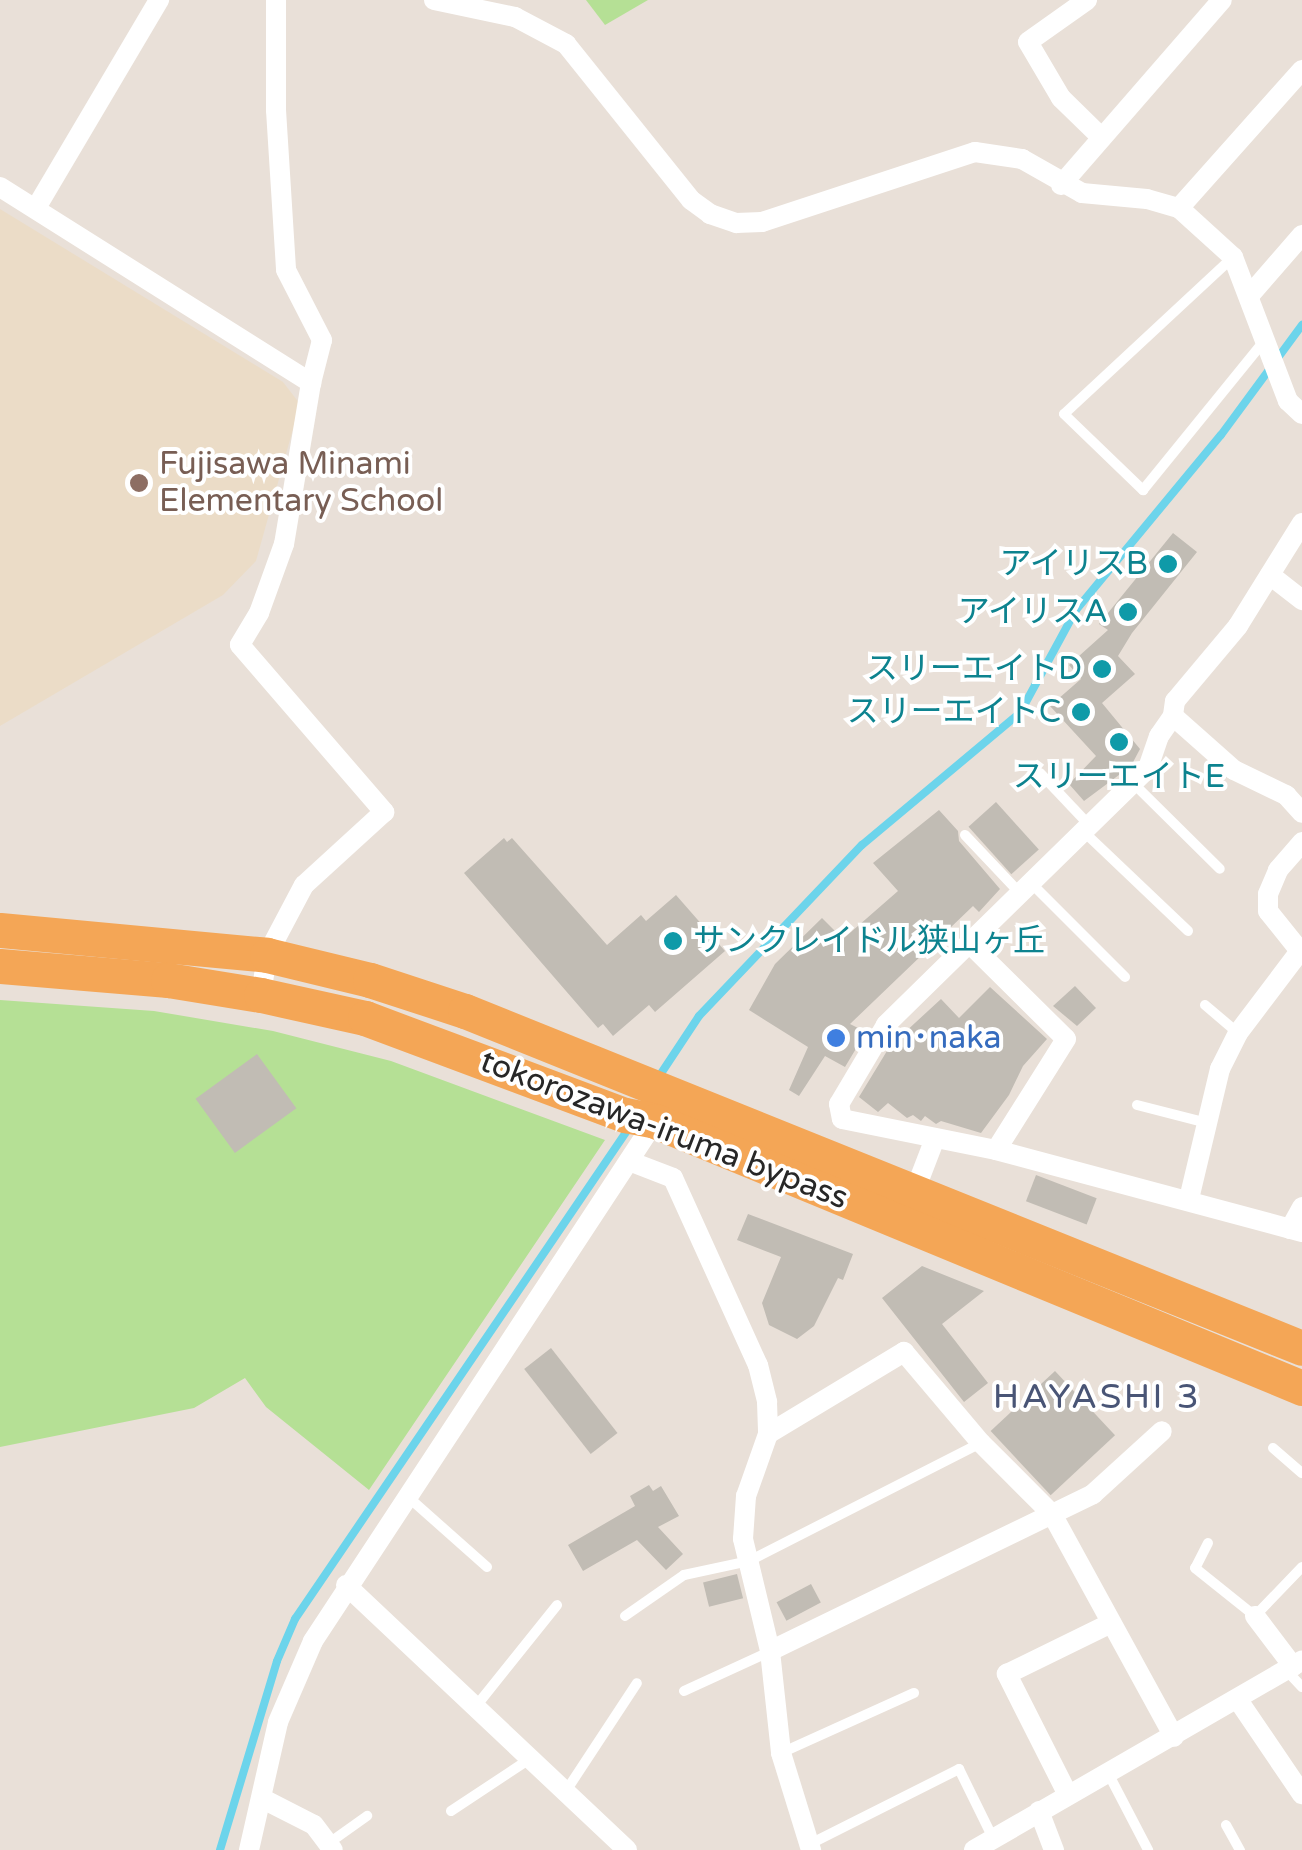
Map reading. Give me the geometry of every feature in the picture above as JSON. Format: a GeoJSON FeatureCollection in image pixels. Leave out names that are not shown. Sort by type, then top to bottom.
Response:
{"type":"FeatureCollection","features":[{"type":"Feature","properties":{"kind":"highway","name":"tokorozawa-iruma bypass"},"geometry":{"type":"LineString","coordinates":[[0,930],[268,955],[370,980],[465,1011],[651,1109],[1302,1388]]}},
{"type":"Feature","properties":{"kind":"highway","name":"tokorozawa-iruma bypass"},"geometry":{"type":"LineString","coordinates":[[0,966],[168,980],[366,1018],[914,1193],[1302,1348]]}},
{"type":"Feature","properties":{"kind":"street"},"geometry":{"type":"LineString","coordinates":[[36,208],[159,0]]}},
{"type":"Feature","properties":{"kind":"street"},"geometry":{"type":"LineString","coordinates":[[261,995],[268,955],[304,885],[384,812],[240,645],[259,612],[284,544],[322,340],[286,270],[276,110],[276,0]]}},
{"type":"Feature","properties":{"kind":"street"},"geometry":{"type":"LineString","coordinates":[[434,0],[515,18],[566,44],[691,200],[710,214],[736,223],[762,222],[975,152],[1022,159],[1061,185],[1082,193],[1148,199],[1180,208],[1233,257],[1295,407]]}},
{"type":"Feature","properties":{"kind":"street"},"geometry":{"type":"LineString","coordinates":[[1087,0],[1028,42],[1062,98],[1101,137]]}},
{"type":"Feature","properties":{"kind":"street"},"geometry":{"type":"LineString","coordinates":[[1061,185],[1222,0]]}},
{"type":"Feature","properties":{"kind":"street"},"geometry":{"type":"LineString","coordinates":[[1180,208],[1302,70]]}},
{"type":"Feature","properties":{"kind":"street"},"geometry":{"type":"LineString","coordinates":[[0,187],[311,383]]}},
{"type":"Feature","properties":{"kind":"street"},"geometry":{"type":"LineString","coordinates":[[1249,296],[1302,235]]}},
{"type":"Feature","properties":{"kind":"street"},"geometry":{"type":"LineString","coordinates":[[1302,523],[1238,626],[1175,701],[1174,716],[1158,736],[1148,768],[886,1025],[839,1104],[842,1118],[934,1141],[996,1150],[1296,1230],[1302,1207]]}},
{"type":"Feature","properties":{"kind":"street"},"geometry":{"type":"LineString","coordinates":[[1270,574],[1302,600]]}},
{"type":"Feature","properties":{"kind":"street"},"geometry":{"type":"LineString","coordinates":[[1174,716],[1234,770],[1286,796],[1302,812]]}},
{"type":"Feature","properties":{"kind":"street"},"geometry":{"type":"LineString","coordinates":[[1286,796],[1302,778]]}},
{"type":"Feature","properties":{"kind":"street"},"geometry":{"type":"LineString","coordinates":[[1189,1199],[1220,1069],[1238,1033],[1300,951],[1268,911],[1268,894],[1278,870],[1302,842]]}},
{"type":"Feature","properties":{"kind":"street"},"geometry":{"type":"LineString","coordinates":[[970,942],[1066,1038],[996,1150]]}},
{"type":"Feature","properties":{"kind":"street"},"geometry":{"type":"LineString","coordinates":[[250,1850],[278,1722],[313,1640],[629,1161],[651,1109]]}},
{"type":"Feature","properties":{"kind":"street"},"geometry":{"type":"LineString","coordinates":[[914,1193],[934,1141]]}},
{"type":"Feature","properties":{"kind":"street"},"geometry":{"type":"LineString","coordinates":[[629,1161],[673,1178],[758,1365],[768,1434],[746,1496],[743,1539],[770,1651],[781,1753],[810,1847]]}},
{"type":"Feature","properties":{"kind":"street"},"geometry":{"type":"LineString","coordinates":[[768,1434],[904,1352],[981,1443],[1052,1514],[1174,1737]]}},
{"type":"Feature","properties":{"kind":"street"},"geometry":{"type":"LineString","coordinates":[[770,1651],[1094,1494],[1162,1431]]}},
{"type":"Feature","properties":{"kind":"street"},"geometry":{"type":"LineString","coordinates":[[346,1585],[477,1705],[623,1849]]}},
{"type":"Feature","properties":{"kind":"street"},"geometry":{"type":"LineString","coordinates":[[974,1850],[1294,1666],[1255,1616]]}},
{"type":"Feature","properties":{"kind":"street"},"geometry":{"type":"LineString","coordinates":[[1068,1795],[1007,1674],[1111,1623]]}},
{"type":"Feature","properties":{"kind":"street"},"geometry":{"type":"LineString","coordinates":[[1238,1700],[1302,1794]]}},
{"type":"Feature","properties":{"kind":"street"},"geometry":{"type":"LineString","coordinates":[[263,1799],[314,1826],[331,1846]]}},
{"type":"Feature","properties":{"kind":"street"},"geometry":{"type":"LineString","coordinates":[[1039,1810],[1054,1850]]}},
{"type":"Feature","properties":{"kind":"lane"},"geometry":{"type":"LineString","coordinates":[[1233,257],[1064,414],[1142,490],[1267,344]]}},
{"type":"Feature","properties":{"kind":"lane"},"geometry":{"type":"LineString","coordinates":[[1040,773],[1086,828],[1188,931]]}},
{"type":"Feature","properties":{"kind":"lane"},"geometry":{"type":"LineString","coordinates":[[1132,782],[1220,869]]}},
{"type":"Feature","properties":{"kind":"lane"},"geometry":{"type":"LineString","coordinates":[[964,835],[1126,977]]}},
{"type":"Feature","properties":{"kind":"lane"},"geometry":{"type":"LineString","coordinates":[[1204,1005],[1238,1033]]}},
{"type":"Feature","properties":{"kind":"lane"},"geometry":{"type":"LineString","coordinates":[[1137,1105],[1207,1123]]}},
{"type":"Feature","properties":{"kind":"lane"},"geometry":{"type":"LineString","coordinates":[[625,1616],[684,1575],[748,1562],[981,1443]]}},
{"type":"Feature","properties":{"kind":"lane"},"geometry":{"type":"LineString","coordinates":[[1273,1448],[1302,1473]]}},
{"type":"Feature","properties":{"kind":"lane"},"geometry":{"type":"LineString","coordinates":[[406,1496],[487,1567]]}},
{"type":"Feature","properties":{"kind":"lane"},"geometry":{"type":"LineString","coordinates":[[1208,1544],[1195,1568],[1255,1616],[1302,1567]]}},
{"type":"Feature","properties":{"kind":"lane"},"geometry":{"type":"LineString","coordinates":[[477,1705],[557,1605]]}},
{"type":"Feature","properties":{"kind":"lane"},"geometry":{"type":"LineString","coordinates":[[684,1691],[770,1651]]}},
{"type":"Feature","properties":{"kind":"lane"},"geometry":{"type":"LineString","coordinates":[[1294,1666],[1302,1687]]}},
{"type":"Feature","properties":{"kind":"lane"},"geometry":{"type":"LineString","coordinates":[[566,1791],[636,1683]]}},
{"type":"Feature","properties":{"kind":"lane"},"geometry":{"type":"LineString","coordinates":[[781,1753],[914,1693]]}},
{"type":"Feature","properties":{"kind":"lane"},"geometry":{"type":"LineString","coordinates":[[451,1811],[532,1758]]}},
{"type":"Feature","properties":{"kind":"lane"},"geometry":{"type":"LineString","coordinates":[[810,1847],[960,1769],[994,1838]]}},
{"type":"Feature","properties":{"kind":"lane"},"geometry":{"type":"LineString","coordinates":[[1108,1772],[1148,1850]]}},
{"type":"Feature","properties":{"kind":"lane"},"geometry":{"type":"LineString","coordinates":[[331,1846],[367,1816]]}},
{"type":"Feature","properties":{"kind":"lane"},"geometry":{"type":"LineString","coordinates":[[1226,1825],[1240,1850]]}},
{"type":"Feature","properties":{"kind":"shaded area","name":"Fujisawa Minami Elementary School"},"geometry":{"type":"Polygon","coordinates":[[[0,209],[283,382],[300,404],[256,561],[223,595],[0,726],[0,209]]]}},
{"type":"Feature","properties":{"kind":"green space"},"geometry":{"type":"Polygon","coordinates":[[[586,0],[648,0],[605,25],[586,0]]]}},
{"type":"Feature","properties":{"kind":"green space"},"geometry":{"type":"Polygon","coordinates":[[[0,1000],[154,1011],[273,1031],[391,1061],[605,1140],[369,1490],[266,1407],[245,1378],[194,1408],[0,1447],[0,1000]]]}},
{"type":"Feature","properties":{"kind":"building"},"geometry":{"type":"Polygon","coordinates":[[[1173,533],[1197,552],[1118,656],[1135,674],[1102,703],[1140,749],[1131,766],[1084,801],[1069,784],[1096,756],[1050,706],[1081,679],[1069,665],[1108,630],[1099,624],[1173,533]]]}},
{"type":"Feature","properties":{"kind":"building"},"geometry":{"type":"Polygon","coordinates":[[[996,802],[1039,850],[1011,874],[969,827],[996,802]]]}},
{"type":"Feature","properties":{"kind":"building"},"geometry":{"type":"Polygon","coordinates":[[[939,810],[958,831],[959,841],[1000,889],[979,912],[973,906],[850,1024],[866,1032],[845,1067],[825,1056],[799,1096],[789,1090],[808,1047],[749,1010],[775,964],[822,918],[843,939],[898,891],[873,863],[939,810]]]}},
{"type":"Feature","properties":{"kind":"building","name":"サンクレイドル狭山ヶ丘"},"geometry":{"type":"Polygon","coordinates":[[[504,838],[507,842],[512,838],[607,945],[641,915],[646,921],[676,895],[725,951],[655,1012],[649,1005],[613,1036],[603,1024],[598,1028],[464,873],[504,838]]]}},
{"type":"Feature","properties":{"kind":"building"},"geometry":{"type":"Polygon","coordinates":[[[1075,986],[1096,1008],[1077,1026],[1053,1006],[1075,986]]]}},
{"type":"Feature","properties":{"kind":"building"},"geometry":{"type":"Polygon","coordinates":[[[990,987],[1047,1039],[1023,1066],[1009,1095],[981,1133],[941,1121],[936,1124],[925,1116],[921,1121],[913,1115],[907,1118],[888,1103],[878,1112],[859,1097],[890,1046],[941,999],[959,1018],[990,987]]]}},
{"type":"Feature","properties":{"kind":"building"},"geometry":{"type":"Polygon","coordinates":[[[257,1054],[296,1108],[235,1153],[196,1099],[257,1054]]]}},
{"type":"Feature","properties":{"kind":"building"},"geometry":{"type":"Polygon","coordinates":[[[1036,1175],[1097,1198],[1087,1224],[1026,1201],[1036,1175]]]}},
{"type":"Feature","properties":{"kind":"building"},"geometry":{"type":"Polygon","coordinates":[[[748,1214],[853,1254],[843,1280],[838,1278],[814,1326],[797,1339],[769,1325],[762,1303],[781,1257],[737,1240],[748,1214]]]}},
{"type":"Feature","properties":{"kind":"building"},"geometry":{"type":"Polygon","coordinates":[[[922,1266],[984,1291],[942,1324],[988,1383],[964,1402],[882,1298],[922,1266]]]}},
{"type":"Feature","properties":{"kind":"building"},"geometry":{"type":"Polygon","coordinates":[[[551,1348],[617,1433],[591,1454],[524,1369],[551,1348]]]}},
{"type":"Feature","properties":{"kind":"building"},"geometry":{"type":"Polygon","coordinates":[[[1055,1371],[1115,1435],[1051,1495],[991,1431],[1055,1371]]]}},
{"type":"Feature","properties":{"kind":"building"},"geometry":{"type":"Polygon","coordinates":[[[649,1485],[653,1491],[661,1486],[679,1516],[658,1527],[683,1554],[666,1570],[637,1540],[583,1571],[568,1545],[635,1506],[630,1496],[649,1485]]]}},
{"type":"Feature","properties":{"kind":"building"},"geometry":{"type":"Polygon","coordinates":[[[737,1574],[743,1598],[709,1607],[703,1582],[737,1574]]]}},
{"type":"Feature","properties":{"kind":"building"},"geometry":{"type":"Polygon","coordinates":[[[811,1584],[821,1603],[786,1621],[777,1602],[811,1584]]]}},
{"type":"Feature","properties":{"kind":"waterway"},"geometry":{"type":"LineString","coordinates":[[658,1078],[699,1016],[862,845],[1020,713],[1076,610],[1221,435],[1302,325]]}},
{"type":"Feature","properties":{"kind":"waterway"},"geometry":{"type":"LineString","coordinates":[[220,1850],[277,1661],[295,1619],[631,1125]]}},
{"type":"Feature","properties":{"kind":"place","name":"Fujisawa Minami Elementary School"},"geometry":{"type":"Point","coordinates":[139,483]}},
{"type":"Feature","properties":{"kind":"place","name":"アイリスB"},"geometry":{"type":"Point","coordinates":[1168,564]}},
{"type":"Feature","properties":{"kind":"place","name":"アイリスA"},"geometry":{"type":"Point","coordinates":[1128,612]}},
{"type":"Feature","properties":{"kind":"place","name":"スリーエイトD"},"geometry":{"type":"Point","coordinates":[1102,669]}},
{"type":"Feature","properties":{"kind":"place","name":"スリーエイトC"},"geometry":{"type":"Point","coordinates":[1081,712]}},
{"type":"Feature","properties":{"kind":"place","name":"スリーエイトE"},"geometry":{"type":"Point","coordinates":[1119,742]}},
{"type":"Feature","properties":{"kind":"place","name":"サンクレイドル狭山ヶ丘"},"geometry":{"type":"Point","coordinates":[673,941]}},
{"type":"Feature","properties":{"kind":"place","name":"min･naka"},"geometry":{"type":"Point","coordinates":[836,1038]}},
{"type":"Feature","properties":{"kind":"district","name":"HAYASHI 3"},"geometry":{"type":"Point","coordinates":[1097,1397]}}]}
